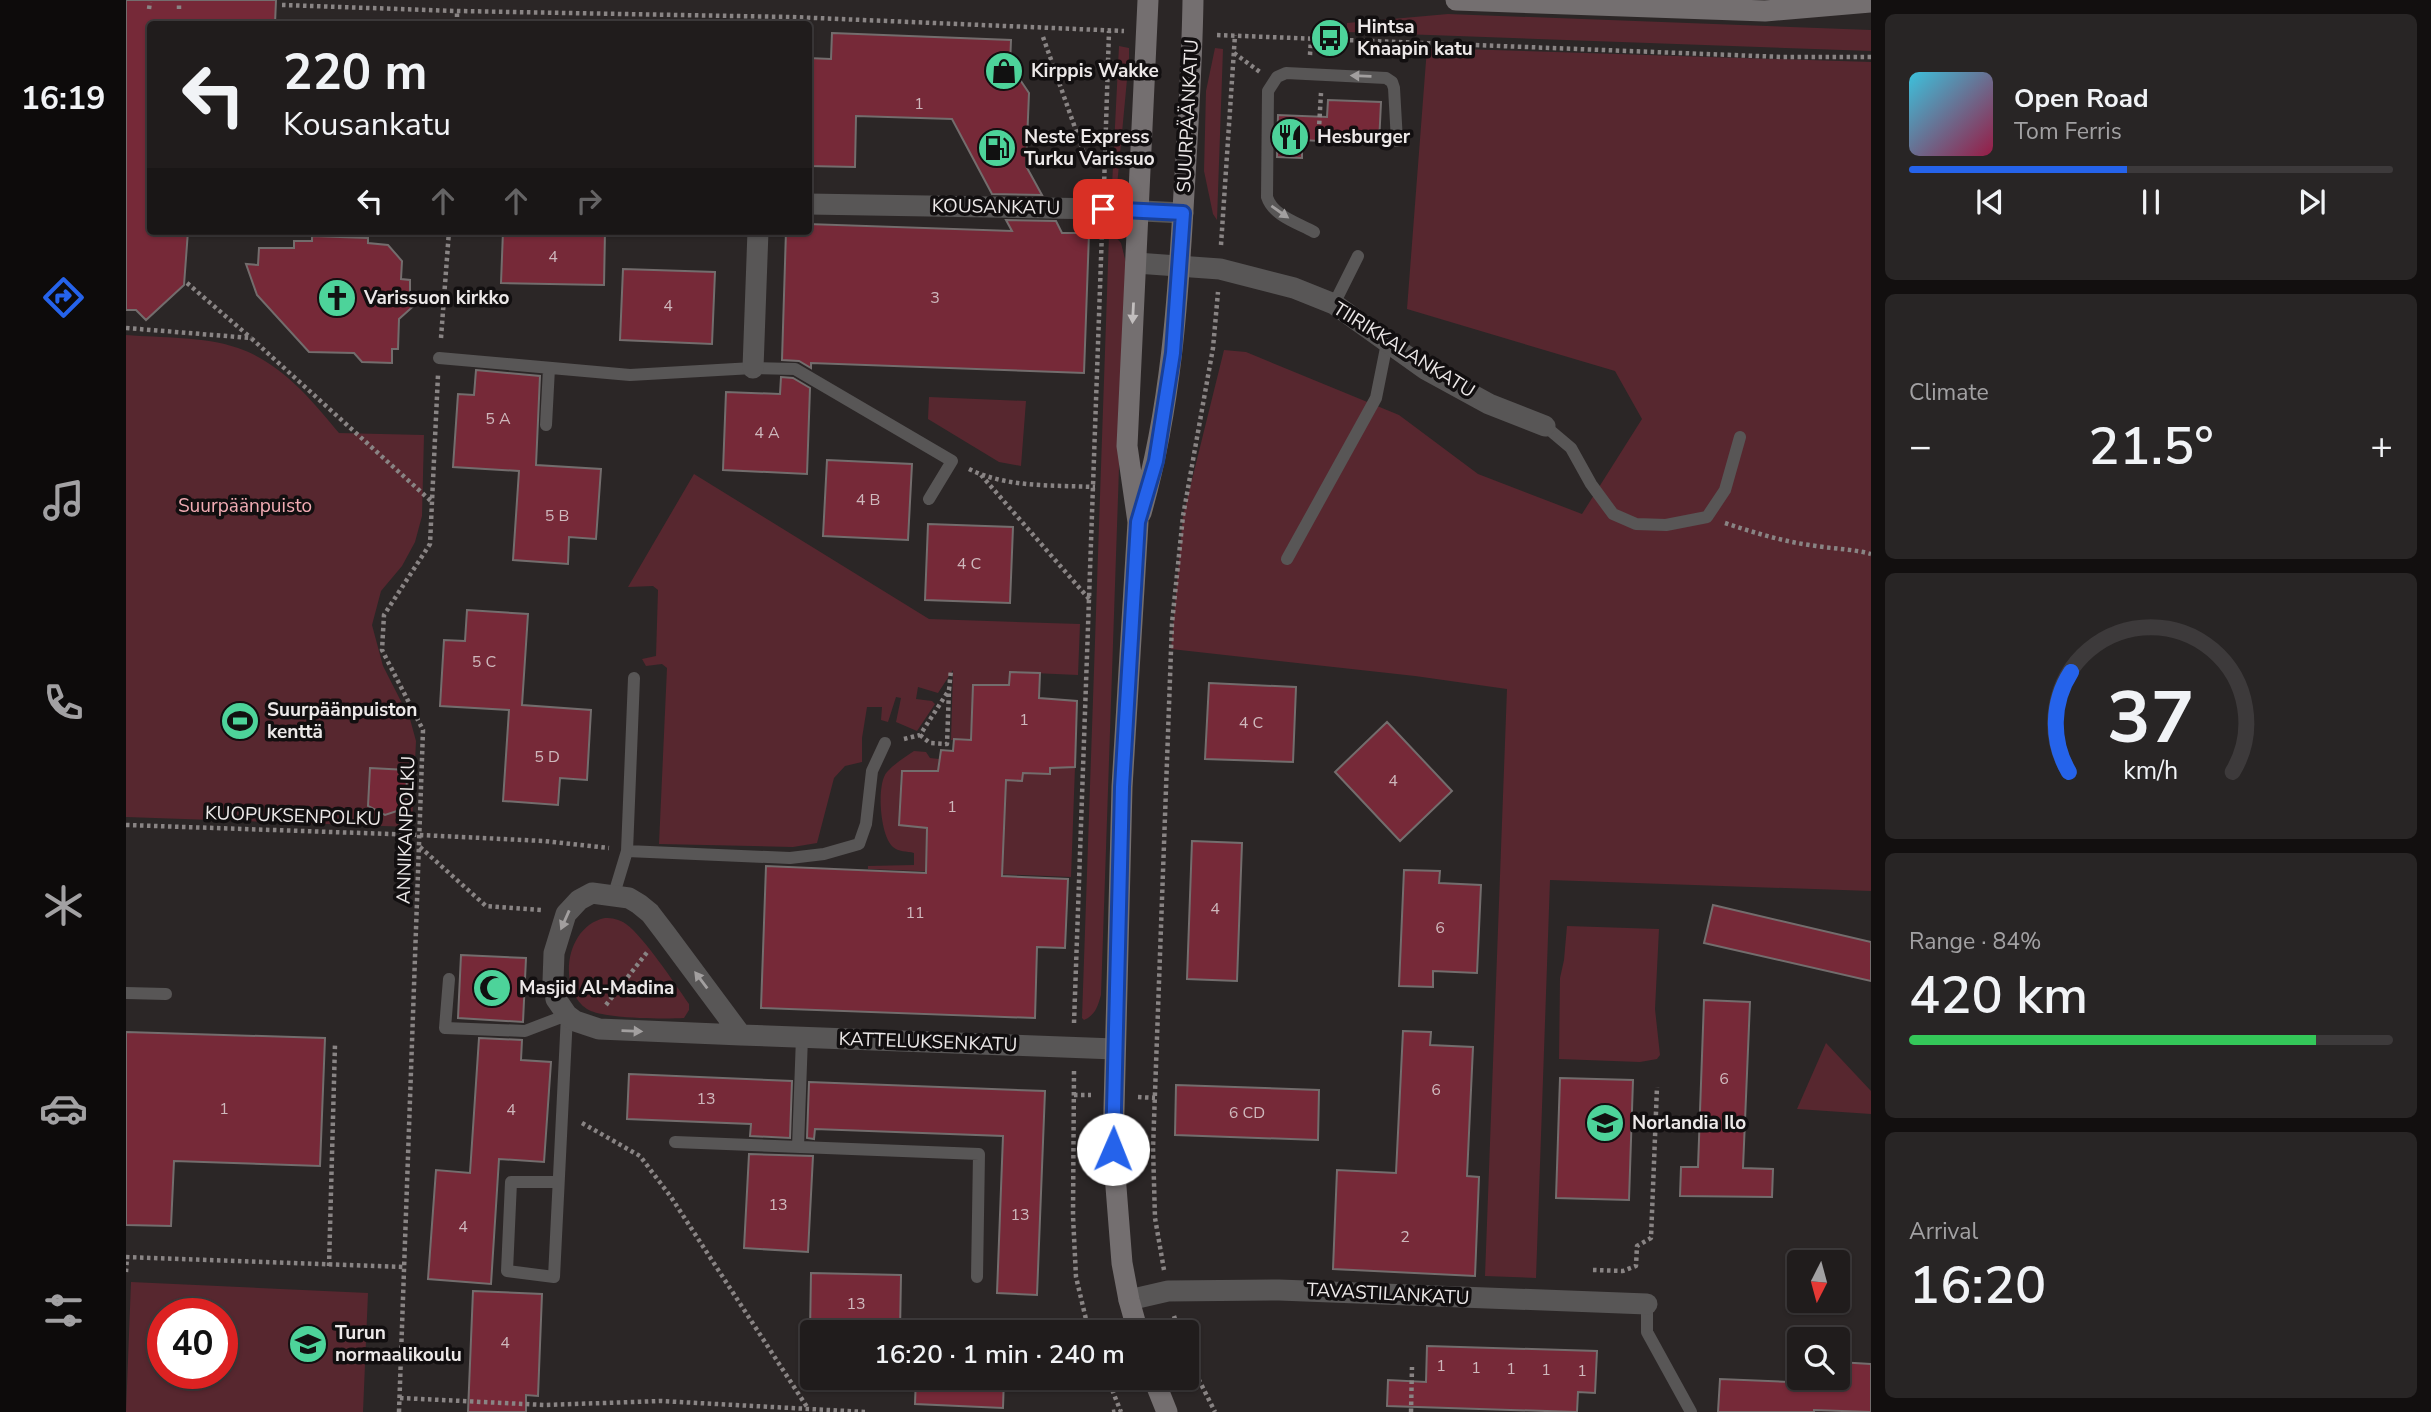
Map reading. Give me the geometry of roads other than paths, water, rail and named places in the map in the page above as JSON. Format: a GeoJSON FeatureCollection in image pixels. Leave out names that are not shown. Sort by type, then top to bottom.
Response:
{"type":"FeatureCollection","features":[{"type":"Feature","properties":{"kind":"street","name":"SUURPÄÄNKATU"},"geometry":{"type":"LineString","coordinates":[[1135,1320],[1122,1263],[1113,1149],[1122,787],[1138,522],[1127,446],[1148,0]]}},
{"type":"Feature","properties":{"kind":"street","name":"SUURPÄÄNKATU"},"geometry":{"type":"LineString","coordinates":[[1138,522],[1156,461],[1173,353],[1193,0]]}},
{"type":"Feature","properties":{"kind":"street"},"geometry":{"type":"LineString","coordinates":[[1456,0],[1765,11],[1871,2]]}},
{"type":"Feature","properties":{"kind":"street","name":"KOUSANKATU"},"geometry":{"type":"LineString","coordinates":[[812,204],[1183,213]]}},
{"type":"Feature","properties":{"kind":"street"},"geometry":{"type":"LineString","coordinates":[[753,368],[758,235]]}},
{"type":"Feature","properties":{"kind":"street","name":"TIIRIKKALANKATU"},"geometry":{"type":"LineString","coordinates":[[1136,263],[1220,269],[1294,288],[1334,304],[1425,369],[1489,404],[1545,426]]}},
{"type":"Feature","properties":{"kind":"street"},"geometry":{"type":"LineString","coordinates":[[567,1015],[556,999],[553,981],[554,953],[560,929],[566,914],[579,900],[592,893],[614,894],[628,898],[650,913],[741,1035]]}},
{"type":"Feature","properties":{"kind":"street","name":"KATTELUKSENKATU"},"geometry":{"type":"LineString","coordinates":[[567,1015],[583,1025],[599,1029],[1115,1049]]}},
{"type":"Feature","properties":{"kind":"street","name":"TAVASTILANKATU"},"geometry":{"type":"LineString","coordinates":[[1129,1300],[1167,1291],[1279,1290],[1647,1304]]}},
{"type":"Feature","properties":{"kind":"street"},"geometry":{"type":"LineString","coordinates":[[1158,1390],[1167,1412]]}},
{"type":"Feature","properties":{"kind":"lane"},"geometry":{"type":"LineString","coordinates":[[1314,232],[1277,212],[1267,197],[1268,91],[1277,77],[1286,74],[1379,76],[1392,82],[1396,96],[1397,141]]}},
{"type":"Feature","properties":{"kind":"lane"},"geometry":{"type":"LineString","coordinates":[[1334,304],[1358,256]]}},
{"type":"Feature","properties":{"kind":"lane"},"geometry":{"type":"LineString","coordinates":[[1287,559],[1376,398],[1387,343]]}},
{"type":"Feature","properties":{"kind":"lane"},"geometry":{"type":"LineString","coordinates":[[439,358],[630,375],[753,368],[795,369],[952,461],[929,499]]}},
{"type":"Feature","properties":{"kind":"lane"},"geometry":{"type":"LineString","coordinates":[[546,425],[549,368]]}},
{"type":"Feature","properties":{"kind":"lane"},"geometry":{"type":"LineString","coordinates":[[1545,426],[1571,449],[1591,484],[1613,514],[1636,524],[1666,525],[1707,517],[1725,490],[1740,437]]}},
{"type":"Feature","properties":{"kind":"lane"},"geometry":{"type":"LineString","coordinates":[[614,894],[627,850],[634,678]]}},
{"type":"Feature","properties":{"kind":"lane"},"geometry":{"type":"LineString","coordinates":[[627,850],[790,858],[824,854],[859,844],[866,824],[872,771],[885,743]]}},
{"type":"Feature","properties":{"kind":"lane"},"geometry":{"type":"LineString","coordinates":[[449,979],[445,1028],[525,1031],[567,1015],[554,1278],[507,1271],[510,1182],[558,1182]]}},
{"type":"Feature","properties":{"kind":"lane"},"geometry":{"type":"LineString","coordinates":[[126,993],[166,994]]}},
{"type":"Feature","properties":{"kind":"lane"},"geometry":{"type":"LineString","coordinates":[[798,1147],[802,1037]]}},
{"type":"Feature","properties":{"kind":"lane"},"geometry":{"type":"LineString","coordinates":[[675,1142],[979,1154],[977,1277]]}},
{"type":"Feature","properties":{"kind":"lane"},"geometry":{"type":"LineString","coordinates":[[1647,1304],[1647,1332],[1691,1412]]}},
{"type":"Feature","properties":{"kind":"place","name":"Hintsa Knaapin katu"},"geometry":{"type":"Point","coordinates":[1330,38]}},
{"type":"Feature","properties":{"kind":"place","name":"Kirppis Wakke"},"geometry":{"type":"Point","coordinates":[1004,71]}},
{"type":"Feature","properties":{"kind":"place","name":"Hesburger"},"geometry":{"type":"Point","coordinates":[1290,137]}},
{"type":"Feature","properties":{"kind":"place","name":"Neste Express Turku Varissuo"},"geometry":{"type":"Point","coordinates":[997,148]}},
{"type":"Feature","properties":{"kind":"place","name":"Varissuon kirkko"},"geometry":{"type":"Point","coordinates":[337,298]}},
{"type":"Feature","properties":{"kind":"place","name":"Suurpäänpuiston kenttä"},"geometry":{"type":"Point","coordinates":[240,721]}},
{"type":"Feature","properties":{"kind":"place","name":"Masjid Al-Madina"},"geometry":{"type":"Point","coordinates":[492,988]}},
{"type":"Feature","properties":{"kind":"place","name":"Norlandia Ilo"},"geometry":{"type":"Point","coordinates":[1605,1123]}},
{"type":"Feature","properties":{"kind":"place","name":"Turun normaalikoulu"},"geometry":{"type":"Point","coordinates":[308,1344]}},
{"type":"Feature","properties":{"kind":"park label","name":"Suurpäänpuisto"},"geometry":{"type":"Point","coordinates":[245,506]}}]}
